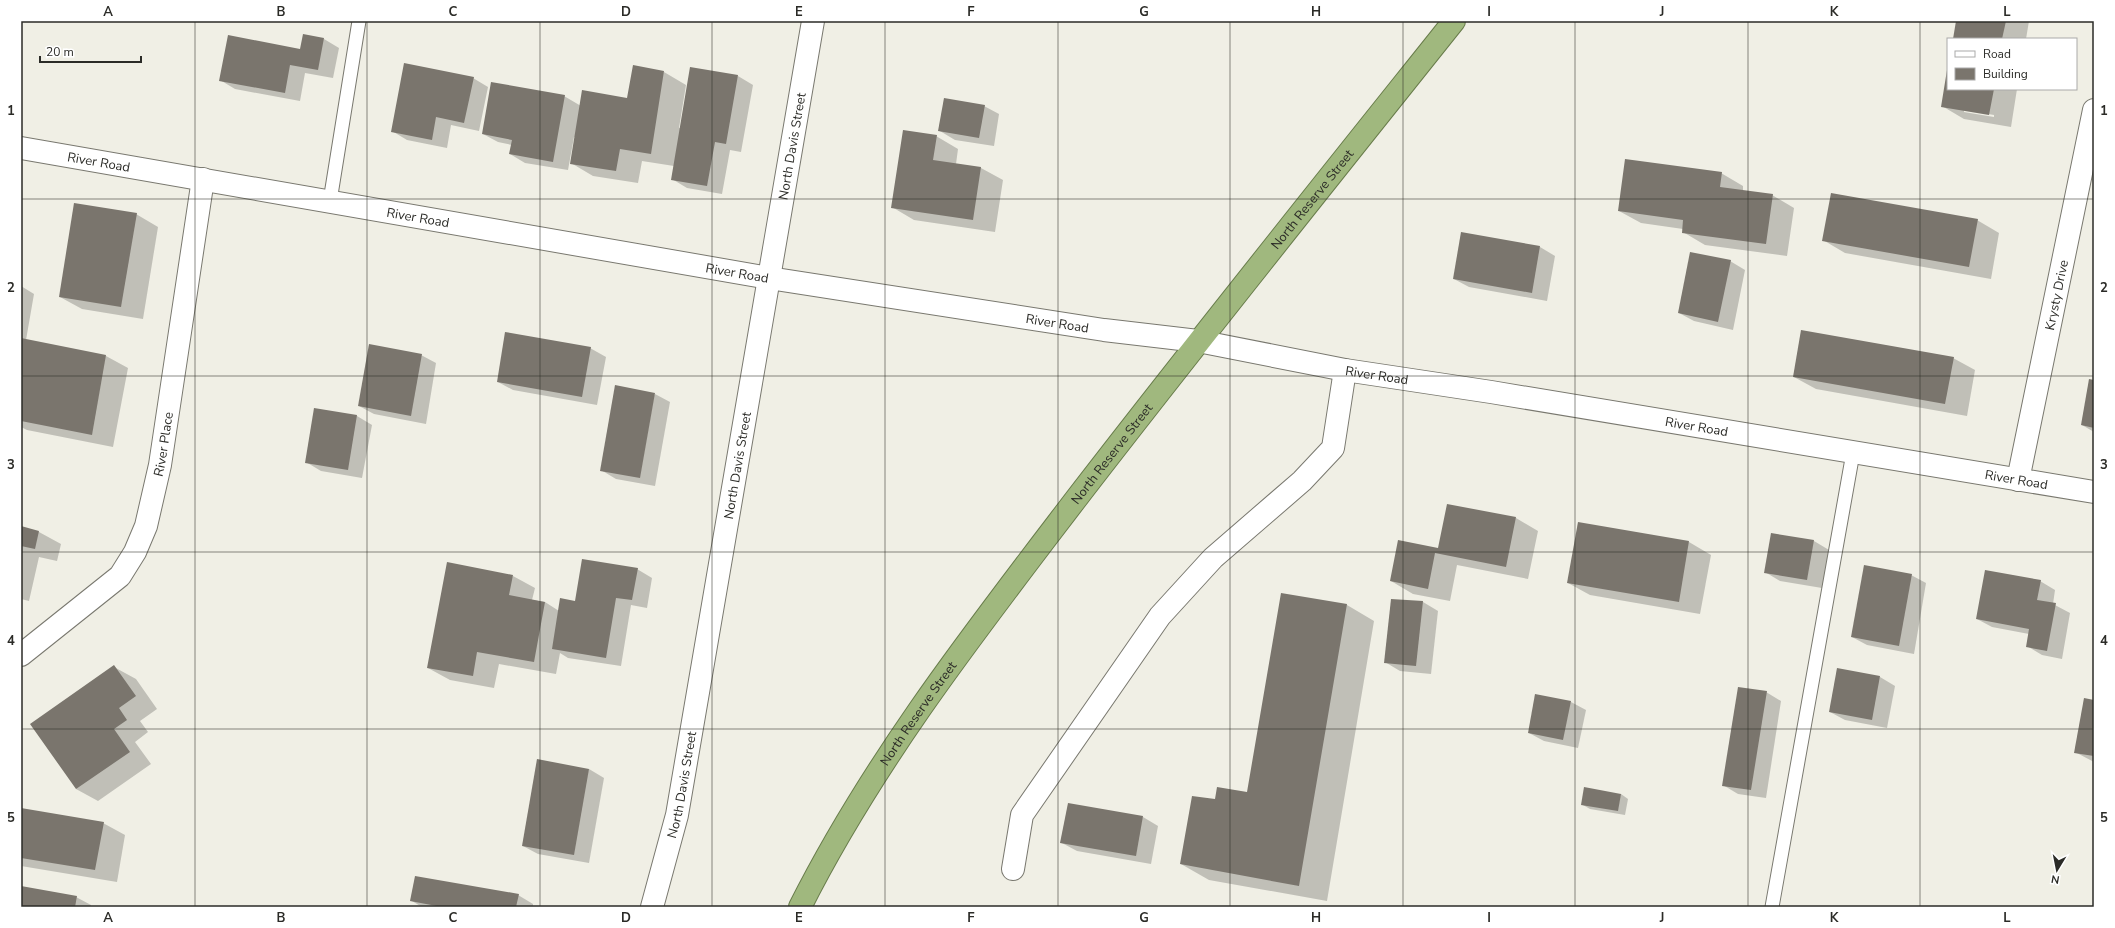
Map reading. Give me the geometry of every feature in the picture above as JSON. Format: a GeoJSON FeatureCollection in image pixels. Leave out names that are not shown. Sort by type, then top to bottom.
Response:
{"type":"FeatureCollection","features":[{"type":"Feature","properties":{"kind":"highway","name":"North Reserve Street"},"geometry":{"type":"LineString","coordinates":[[800,907],[819,869],[909,722],[1008,588],[1198,341],[1454,21]]}},
{"type":"Feature","properties":{"kind":"street","name":"North Davis Street"},"geometry":{"type":"LineString","coordinates":[[652,907],[677,815],[813,21]]}},
{"type":"Feature","properties":{"kind":"street","name":"Krysty Drive"},"geometry":{"type":"LineString","coordinates":[[2018,480],[2094,110]]}},
{"type":"Feature","properties":{"kind":"street","name":"River Road"},"geometry":{"type":"LineString","coordinates":[[21,148],[769,278],[1104,330],[1198,341],[1345,370],[1491,392],[2094,492]]}},
{"type":"Feature","properties":{"kind":"street","name":"River Place"},"geometry":{"type":"LineString","coordinates":[[21,655],[120,576],[135,552],[146,526],[160,465],[203,179]]}},
{"type":"Feature","properties":{"kind":"street"},"geometry":{"type":"LineString","coordinates":[[1013,870],[1022,815],[1160,616],[1213,558],[1302,481],[1333,448],[1345,370]]}},
{"type":"Feature","properties":{"kind":"lane"},"geometry":{"type":"LineString","coordinates":[[330,201],[359,21]]}},
{"type":"Feature","properties":{"kind":"lane"},"geometry":{"type":"LineString","coordinates":[[1772,907],[1853,453]]}},
{"type":"Feature","properties":{"kind":"building"},"geometry":{"type":"Polygon","coordinates":[[[1956,21],[2006,21],[2002,38],[1953,38],[1956,21]]]}},
{"type":"Feature","properties":{"kind":"building"},"geometry":{"type":"Polygon","coordinates":[[[303,34],[324,38],[318,70],[290,65],[285,93],[219,81],[228,35],[300,49],[303,34]]]}},
{"type":"Feature","properties":{"kind":"building"},"geometry":{"type":"Polygon","coordinates":[[[404,63],[474,77],[464,123],[436,117],[432,140],[391,132],[404,63]]]}},
{"type":"Feature","properties":{"kind":"building"},"geometry":{"type":"Polygon","coordinates":[[[633,65],[664,71],[651,154],[620,149],[616,171],[570,164],[582,90],[627,98],[633,65]]]}},
{"type":"Feature","properties":{"kind":"building"},"geometry":{"type":"Polygon","coordinates":[[[690,67],[738,75],[726,144],[715,142],[707,186],[671,180],[690,67]]]}},
{"type":"Feature","properties":{"kind":"building"},"geometry":{"type":"Polygon","coordinates":[[[1947,70],[1947,90],[1994,90],[1989,115],[1941,107],[1947,70]]]}},
{"type":"Feature","properties":{"kind":"building"},"geometry":{"type":"Polygon","coordinates":[[[491,82],[565,95],[553,162],[509,154],[512,140],[482,134],[491,82]]]}},
{"type":"Feature","properties":{"kind":"building"},"geometry":{"type":"Polygon","coordinates":[[[944,98],[985,105],[979,138],[938,131],[944,98]]]}},
{"type":"Feature","properties":{"kind":"building"},"geometry":{"type":"Polygon","coordinates":[[[903,130],[937,135],[933,160],[981,167],[973,220],[891,208],[903,130]]]}},
{"type":"Feature","properties":{"kind":"building"},"geometry":{"type":"Polygon","coordinates":[[[1625,159],[1722,172],[1720,187],[1773,194],[1766,244],[1682,233],[1683,220],[1618,211],[1625,159]]]}},
{"type":"Feature","properties":{"kind":"building"},"geometry":{"type":"Polygon","coordinates":[[[1831,193],[1978,219],[1969,267],[1822,241],[1831,193]]]}},
{"type":"Feature","properties":{"kind":"building"},"geometry":{"type":"Polygon","coordinates":[[[74,203],[137,213],[121,307],[59,297],[74,203]]]}},
{"type":"Feature","properties":{"kind":"building"},"geometry":{"type":"Polygon","coordinates":[[[1461,232],[1540,246],[1532,293],[1453,279],[1461,232]]]}},
{"type":"Feature","properties":{"kind":"building"},"geometry":{"type":"Polygon","coordinates":[[[1690,252],[1731,260],[1718,322],[1678,313],[1690,252]]]}},
{"type":"Feature","properties":{"kind":"building"},"geometry":{"type":"Polygon","coordinates":[[[1801,330],[1954,357],[1945,404],[1793,377],[1801,330]]]}},
{"type":"Feature","properties":{"kind":"building"},"geometry":{"type":"Polygon","coordinates":[[[505,332],[591,347],[582,397],[497,382],[505,332]]]}},
{"type":"Feature","properties":{"kind":"building"},"geometry":{"type":"Polygon","coordinates":[[[21,338],[106,355],[92,435],[21,421],[21,338]]]}},
{"type":"Feature","properties":{"kind":"building"},"geometry":{"type":"Polygon","coordinates":[[[369,344],[422,354],[411,416],[358,406],[369,344]]]}},
{"type":"Feature","properties":{"kind":"building"},"geometry":{"type":"Polygon","coordinates":[[[2089,379],[2094,380],[2094,428],[2081,425],[2089,379]]]}},
{"type":"Feature","properties":{"kind":"building"},"geometry":{"type":"Polygon","coordinates":[[[615,385],[655,393],[640,478],[600,471],[615,385]]]}},
{"type":"Feature","properties":{"kind":"building"},"geometry":{"type":"Polygon","coordinates":[[[314,408],[357,415],[348,470],[305,463],[314,408]]]}},
{"type":"Feature","properties":{"kind":"building"},"geometry":{"type":"Polygon","coordinates":[[[1447,504],[1516,517],[1506,567],[1435,553],[1428,589],[1390,581],[1398,540],[1438,548],[1447,504]]]}},
{"type":"Feature","properties":{"kind":"building"},"geometry":{"type":"Polygon","coordinates":[[[1578,522],[1689,541],[1679,602],[1567,583],[1578,522]]]}},
{"type":"Feature","properties":{"kind":"building"},"geometry":{"type":"Polygon","coordinates":[[[21,526],[39,531],[35,549],[21,546],[21,526]]]}},
{"type":"Feature","properties":{"kind":"building"},"geometry":{"type":"Polygon","coordinates":[[[1771,533],[1814,540],[1807,580],[1764,573],[1771,533]]]}},
{"type":"Feature","properties":{"kind":"building"},"geometry":{"type":"Polygon","coordinates":[[[582,559],[638,568],[632,600],[616,598],[606,658],[552,649],[560,598],[575,601],[582,559]]]}},
{"type":"Feature","properties":{"kind":"building"},"geometry":{"type":"Polygon","coordinates":[[[447,562],[513,575],[509,595],[545,602],[534,662],[477,652],[473,676],[427,668],[447,562]]]}},
{"type":"Feature","properties":{"kind":"building"},"geometry":{"type":"Polygon","coordinates":[[[1864,565],[1912,574],[1899,646],[1851,637],[1864,565]]]}},
{"type":"Feature","properties":{"kind":"building"},"geometry":{"type":"Polygon","coordinates":[[[1985,570],[2041,580],[2037,600],[2056,603],[2047,651],[2026,647],[2029,629],[1976,619],[1985,570]]]}},
{"type":"Feature","properties":{"kind":"building"},"geometry":{"type":"Polygon","coordinates":[[[1281,593],[1347,604],[1299,886],[1180,864],[1192,796],[1215,799],[1217,787],[1247,792],[1281,593]]]}},
{"type":"Feature","properties":{"kind":"building"},"geometry":{"type":"Polygon","coordinates":[[[1391,599],[1423,601],[1416,666],[1384,663],[1391,599]]]}},
{"type":"Feature","properties":{"kind":"building"},"geometry":{"type":"Polygon","coordinates":[[[114,665],[136,696],[119,708],[127,720],[114,729],[130,752],[76,789],[30,724],[114,665]]]}},
{"type":"Feature","properties":{"kind":"building"},"geometry":{"type":"Polygon","coordinates":[[[1837,668],[1880,676],[1872,720],[1829,712],[1837,668]]]}},
{"type":"Feature","properties":{"kind":"building"},"geometry":{"type":"Polygon","coordinates":[[[1738,687],[1767,691],[1751,790],[1722,786],[1738,687]]]}},
{"type":"Feature","properties":{"kind":"building"},"geometry":{"type":"Polygon","coordinates":[[[1535,694],[1571,701],[1563,740],[1528,733],[1535,694]]]}},
{"type":"Feature","properties":{"kind":"building"},"geometry":{"type":"Polygon","coordinates":[[[2084,698],[2094,700],[2094,756],[2074,753],[2084,698]]]}},
{"type":"Feature","properties":{"kind":"building"},"geometry":{"type":"Polygon","coordinates":[[[537,759],[589,769],[574,855],[522,846],[537,759]]]}},
{"type":"Feature","properties":{"kind":"building"},"geometry":{"type":"Polygon","coordinates":[[[1584,787],[1621,794],[1618,811],[1581,805],[1584,787]]]}},
{"type":"Feature","properties":{"kind":"building"},"geometry":{"type":"Polygon","coordinates":[[[1068,803],[1143,816],[1136,856],[1060,843],[1068,803]]]}},
{"type":"Feature","properties":{"kind":"building"},"geometry":{"type":"Polygon","coordinates":[[[21,808],[104,822],[95,870],[21,858],[21,808]]]}},
{"type":"Feature","properties":{"kind":"building"},"geometry":{"type":"Polygon","coordinates":[[[415,876],[519,894],[516,907],[442,907],[410,901],[415,876]]]}},
{"type":"Feature","properties":{"kind":"building"},"geometry":{"type":"Polygon","coordinates":[[[21,886],[77,896],[75,907],[21,907],[21,886]]]}}]}
